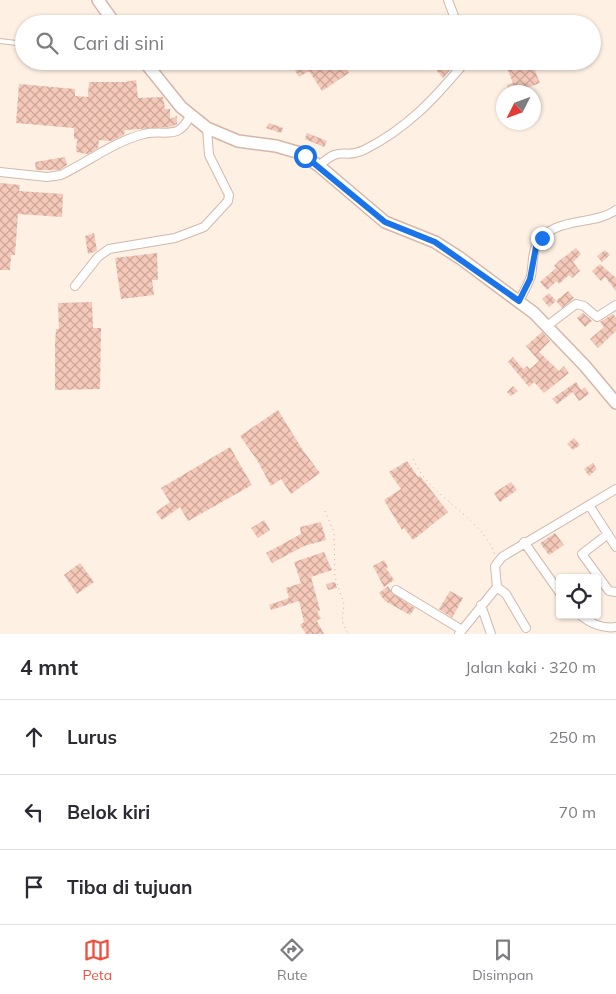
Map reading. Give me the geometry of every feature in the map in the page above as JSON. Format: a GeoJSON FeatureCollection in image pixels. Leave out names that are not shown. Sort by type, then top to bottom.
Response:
{"type":"FeatureCollection","features":[{"type":"Feature","properties":{"kind":"street"},"geometry":{"type":"LineString","coordinates":[[98,0],[109,15]]}},
{"type":"Feature","properties":{"kind":"street"},"geometry":{"type":"LineString","coordinates":[[448,0],[454,15]]}},
{"type":"Feature","properties":{"kind":"street"},"geometry":{"type":"LineString","coordinates":[[152,70],[190,116],[207,128],[238,141],[295,151],[319,166],[385,222],[435,242],[519,301],[547,326],[616,403]]}},
{"type":"Feature","properties":{"kind":"street"},"geometry":{"type":"LineString","coordinates":[[319,166],[333,154],[359,152],[402,128],[423,110],[458,70]]}},
{"type":"Feature","properties":{"kind":"street"},"geometry":{"type":"LineString","coordinates":[[0,172],[39,177],[61,175],[137,136],[178,131],[185,125],[190,116]]}},
{"type":"Feature","properties":{"kind":"street"},"geometry":{"type":"LineString","coordinates":[[75,286],[98,257],[109,249],[175,238],[204,227],[216,215],[229,197],[209,154],[207,128]]}},
{"type":"Feature","properties":{"kind":"street"},"geometry":{"type":"LineString","coordinates":[[519,301],[530,279],[536,247],[542,238],[552,230],[563,225],[594,221],[616,210]]}},
{"type":"Feature","properties":{"kind":"street"},"geometry":{"type":"LineString","coordinates":[[547,326],[576,304],[584,306],[597,317],[616,305]]}},
{"type":"Feature","properties":{"kind":"street"},"geometry":{"type":"LineString","coordinates":[[526,628],[508,596],[497,587],[495,566],[497,561],[524,542],[616,489]]}},
{"type":"Feature","properties":{"kind":"street"},"geometry":{"type":"LineString","coordinates":[[589,505],[616,547]]}},
{"type":"Feature","properties":{"kind":"street"},"geometry":{"type":"LineString","coordinates":[[608,534],[582,554],[609,591],[616,592]]}},
{"type":"Feature","properties":{"kind":"street"},"geometry":{"type":"LineString","coordinates":[[524,542],[556,587]]}},
{"type":"Feature","properties":{"kind":"street"},"geometry":{"type":"LineString","coordinates":[[396,590],[460,632],[497,587]]}},
{"type":"Feature","properties":{"kind":"street"},"geometry":{"type":"LineString","coordinates":[[481,606],[491,634]]}},
{"type":"Feature","properties":{"kind":"street"},"geometry":{"type":"LineString","coordinates":[[585,619],[592,624],[602,627],[616,627]]}},
{"type":"Feature","properties":{"kind":"lane"},"geometry":{"type":"LineString","coordinates":[[0,41],[15,43]]}},
{"type":"Feature","properties":{"kind":"path"},"geometry":{"type":"LineString","coordinates":[[413,459],[421,474],[436,492],[484,534],[497,561]]}},
{"type":"Feature","properties":{"kind":"path"},"geometry":{"type":"LineString","coordinates":[[325,511],[334,532],[335,577],[344,604],[342,621],[348,634]]}},
{"type":"Feature","properties":{"kind":"building"},"geometry":{"type":"Polygon","coordinates":[[[295,70],[347,70],[349,73],[322,91],[309,71],[299,77],[295,70]]]}},
{"type":"Feature","properties":{"kind":"building"},"geometry":{"type":"Polygon","coordinates":[[[436,70],[450,70],[443,78],[436,70]]]}},
{"type":"Feature","properties":{"kind":"building"},"geometry":{"type":"Polygon","coordinates":[[[508,70],[535,70],[540,83],[535,85],[507,85],[513,83],[508,70]]]}},
{"type":"Feature","properties":{"kind":"building"},"geometry":{"type":"Polygon","coordinates":[[[136,80],[138,98],[163,97],[165,109],[170,109],[170,119],[177,116],[177,124],[170,127],[125,130],[124,135],[111,141],[99,140],[98,148],[88,154],[76,152],[77,139],[74,139],[74,128],[16,123],[19,84],[75,89],[75,96],[88,97],[89,82],[125,82],[136,80]]]}},
{"type":"Feature","properties":{"kind":"building"},"geometry":{"type":"Polygon","coordinates":[[[269,123],[283,128],[281,133],[266,128],[269,123]]]}},
{"type":"Feature","properties":{"kind":"building"},"geometry":{"type":"Polygon","coordinates":[[[307,133],[327,141],[324,147],[305,139],[307,133]]]}},
{"type":"Feature","properties":{"kind":"building"},"geometry":{"type":"Polygon","coordinates":[[[65,157],[67,165],[59,170],[36,170],[35,162],[65,157]]]}},
{"type":"Feature","properties":{"kind":"building"},"geometry":{"type":"Polygon","coordinates":[[[0,183],[20,185],[19,191],[63,194],[62,217],[18,214],[15,255],[11,255],[10,270],[0,270],[0,183]]]}},
{"type":"Feature","properties":{"kind":"building"},"geometry":{"type":"Polygon","coordinates":[[[94,233],[97,251],[88,254],[85,236],[94,233]]]}},
{"type":"Feature","properties":{"kind":"building"},"geometry":{"type":"Polygon","coordinates":[[[576,248],[581,254],[573,262],[580,271],[572,278],[569,275],[559,284],[557,281],[547,290],[540,282],[556,268],[554,266],[559,261],[576,248]]]}},
{"type":"Feature","properties":{"kind":"building"},"geometry":{"type":"Polygon","coordinates":[[[605,250],[610,255],[602,262],[597,256],[605,250]]]}},
{"type":"Feature","properties":{"kind":"building"},"geometry":{"type":"Polygon","coordinates":[[[157,253],[158,280],[152,280],[154,295],[121,299],[115,258],[157,253]]]}},
{"type":"Feature","properties":{"kind":"building"},"geometry":{"type":"Polygon","coordinates":[[[600,264],[616,278],[616,291],[605,277],[601,281],[592,271],[600,264]]]}},
{"type":"Feature","properties":{"kind":"building"},"geometry":{"type":"Polygon","coordinates":[[[568,291],[574,298],[562,308],[556,301],[568,291]]]}},
{"type":"Feature","properties":{"kind":"building"},"geometry":{"type":"Polygon","coordinates":[[[549,293],[556,301],[549,307],[542,299],[549,293]]]}},
{"type":"Feature","properties":{"kind":"building"},"geometry":{"type":"Polygon","coordinates":[[[92,302],[93,328],[101,328],[100,389],[55,390],[55,343],[56,329],[59,329],[58,303],[92,302]]]}},
{"type":"Feature","properties":{"kind":"building"},"geometry":{"type":"Polygon","coordinates":[[[583,313],[592,321],[585,327],[577,318],[583,313]]]}},
{"type":"Feature","properties":{"kind":"building"},"geometry":{"type":"Polygon","coordinates":[[[613,314],[616,318],[616,331],[598,348],[590,339],[604,327],[600,322],[613,314]]]}},
{"type":"Feature","properties":{"kind":"building"},"geometry":{"type":"Polygon","coordinates":[[[542,332],[550,341],[539,352],[559,371],[564,366],[569,373],[544,393],[534,382],[529,387],[508,362],[513,357],[523,369],[527,366],[530,369],[539,361],[526,346],[542,332]]]}},
{"type":"Feature","properties":{"kind":"building"},"geometry":{"type":"Polygon","coordinates":[[[576,382],[581,390],[585,387],[589,394],[579,401],[573,392],[557,404],[552,399],[576,382]]]}},
{"type":"Feature","properties":{"kind":"building"},"geometry":{"type":"Polygon","coordinates":[[[513,386],[518,391],[511,396],[507,392],[513,386]]]}},
{"type":"Feature","properties":{"kind":"building"},"geometry":{"type":"Polygon","coordinates":[[[278,410],[302,449],[320,473],[291,494],[281,479],[271,486],[257,460],[240,436],[278,410]]]}},
{"type":"Feature","properties":{"kind":"building"},"geometry":{"type":"Polygon","coordinates":[[[574,438],[580,445],[573,450],[567,444],[574,438]]]}},
{"type":"Feature","properties":{"kind":"building"},"geometry":{"type":"Polygon","coordinates":[[[230,447],[252,485],[188,521],[180,507],[162,520],[156,512],[170,502],[161,488],[230,447]]]}},
{"type":"Feature","properties":{"kind":"building"},"geometry":{"type":"Polygon","coordinates":[[[407,461],[448,512],[413,540],[404,528],[402,530],[384,500],[401,489],[389,472],[407,461]]]}},
{"type":"Feature","properties":{"kind":"building"},"geometry":{"type":"Polygon","coordinates":[[[593,463],[597,469],[589,476],[584,469],[593,463]]]}},
{"type":"Feature","properties":{"kind":"building"},"geometry":{"type":"Polygon","coordinates":[[[511,482],[517,490],[500,502],[494,493],[511,482]]]}},
{"type":"Feature","properties":{"kind":"building"},"geometry":{"type":"Polygon","coordinates":[[[264,520],[270,530],[258,538],[251,528],[264,520]]]}},
{"type":"Feature","properties":{"kind":"building"},"geometry":{"type":"Polygon","coordinates":[[[321,522],[326,540],[304,546],[272,563],[266,553],[301,534],[300,527],[321,522]]]}},
{"type":"Feature","properties":{"kind":"building"},"geometry":{"type":"Polygon","coordinates":[[[555,533],[564,545],[549,555],[540,543],[555,533]]]}},
{"type":"Feature","properties":{"kind":"building"},"geometry":{"type":"Polygon","coordinates":[[[324,552],[332,570],[311,577],[320,610],[317,612],[321,618],[317,621],[324,634],[306,634],[300,625],[304,622],[299,601],[271,610],[269,605],[289,598],[286,588],[301,583],[294,562],[324,552]]]}},
{"type":"Feature","properties":{"kind":"building"},"geometry":{"type":"Polygon","coordinates":[[[384,560],[388,567],[386,568],[394,580],[384,587],[373,566],[384,560]]]}},
{"type":"Feature","properties":{"kind":"building"},"geometry":{"type":"Polygon","coordinates":[[[80,563],[94,582],[77,594],[64,575],[80,563]]]}},
{"type":"Feature","properties":{"kind":"building"},"geometry":{"type":"Polygon","coordinates":[[[335,582],[337,588],[328,590],[326,584],[335,582]]]}},
{"type":"Feature","properties":{"kind":"building"},"geometry":{"type":"Polygon","coordinates":[[[388,586],[393,594],[415,608],[410,615],[385,601],[379,593],[388,586]]]}},
{"type":"Feature","properties":{"kind":"building"},"geometry":{"type":"Polygon","coordinates":[[[450,591],[463,598],[452,618],[439,609],[450,591]]]}},
{"type":"Feature","properties":{"kind":"route"},"geometry":{"type":"LineString","coordinates":[[305,156],[385,222],[435,242],[519,301],[530,279],[534,252],[542,238]]}}]}
